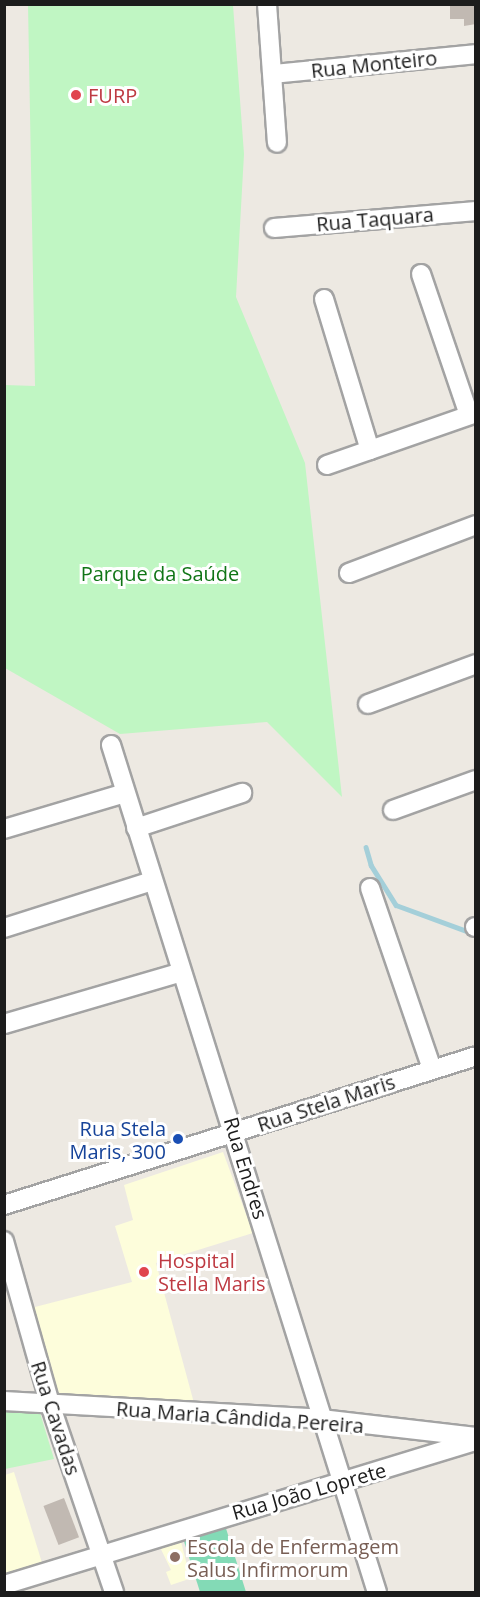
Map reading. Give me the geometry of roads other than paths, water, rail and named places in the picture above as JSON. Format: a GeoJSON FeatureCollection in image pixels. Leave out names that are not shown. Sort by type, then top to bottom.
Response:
{"type":"FeatureCollection","features":[{"type":"Feature","properties":{"kind":"street"},"geometry":{"type":"LineString","coordinates":[[267,4],[277,143]]}},
{"type":"Feature","properties":{"kind":"street","name":"Rua Monteiro"},"geometry":{"type":"LineString","coordinates":[[273,74],[476,54]]}},
{"type":"Feature","properties":{"kind":"street","name":"Rua Taquara"},"geometry":{"type":"LineString","coordinates":[[274,228],[476,211]]}},
{"type":"Feature","properties":{"kind":"street"},"geometry":{"type":"LineString","coordinates":[[327,465],[472,414],[421,274]]}},
{"type":"Feature","properties":{"kind":"street"},"geometry":{"type":"LineString","coordinates":[[324,299],[370,450]]}},
{"type":"Feature","properties":{"kind":"street"},"geometry":{"type":"LineString","coordinates":[[349,573],[476,525]]}},
{"type":"Feature","properties":{"kind":"street"},"geometry":{"type":"LineString","coordinates":[[368,705],[476,664]]}},
{"type":"Feature","properties":{"kind":"street","name":"Rua Endres"},"geometry":{"type":"LineString","coordinates":[[111,745],[152,881],[235,1132],[321,1419],[377,1593]]}},
{"type":"Feature","properties":{"kind":"street"},"geometry":{"type":"LineString","coordinates":[[393,810],[476,780]]}},
{"type":"Feature","properties":{"kind":"street"},"geometry":{"type":"LineString","coordinates":[[4,828],[125,793]]}},
{"type":"Feature","properties":{"kind":"street"},"geometry":{"type":"LineString","coordinates":[[136,828],[242,794]]}},
{"type":"Feature","properties":{"kind":"street"},"geometry":{"type":"LineString","coordinates":[[4,928],[152,881]]}},
{"type":"Feature","properties":{"kind":"street"},"geometry":{"type":"LineString","coordinates":[[370,888],[432,1069]]}},
{"type":"Feature","properties":{"kind":"street"},"geometry":{"type":"LineString","coordinates":[[4,1024],[182,972]]}},
{"type":"Feature","properties":{"kind":"street","name":"Rua Stela Maris"},"geometry":{"type":"LineString","coordinates":[[4,1205],[432,1069],[474,1063]]}},
{"type":"Feature","properties":{"kind":"street","name":"Rua Cavadas"},"geometry":{"type":"LineString","coordinates":[[4,1241],[50,1404],[114,1593]]}},
{"type":"Feature","properties":{"kind":"street","name":"Rua Maria Cândida Pereira"},"geometry":{"type":"LineString","coordinates":[[4,1401],[321,1419],[476,1439]]}},
{"type":"Feature","properties":{"kind":"street","name":"Rua João Loprete"},"geometry":{"type":"LineString","coordinates":[[4,1585],[341,1483],[476,1439]]}},
{"type":"Feature","properties":{"kind":"waterway"},"geometry":{"type":"LineString","coordinates":[[366,847],[371,865],[396,905],[472,933]]}},
{"type":"Feature","properties":{"kind":"place","name":"FURP"},"geometry":{"type":"Point","coordinates":[76,95]}},
{"type":"Feature","properties":{"kind":"place","name":"Rua Stela Maris, 300"},"geometry":{"type":"Point","coordinates":[178,1139]}},
{"type":"Feature","properties":{"kind":"place","name":"Hospital Stella Maris"},"geometry":{"type":"Point","coordinates":[144,1272]}},
{"type":"Feature","properties":{"kind":"place","name":"Escola de Enfermagem Salus Infirmorum"},"geometry":{"type":"Point","coordinates":[175,1557]}},
{"type":"Feature","properties":{"kind":"park label","name":"Parque da Saúde"},"geometry":{"type":"Point","coordinates":[160,573]}}]}
